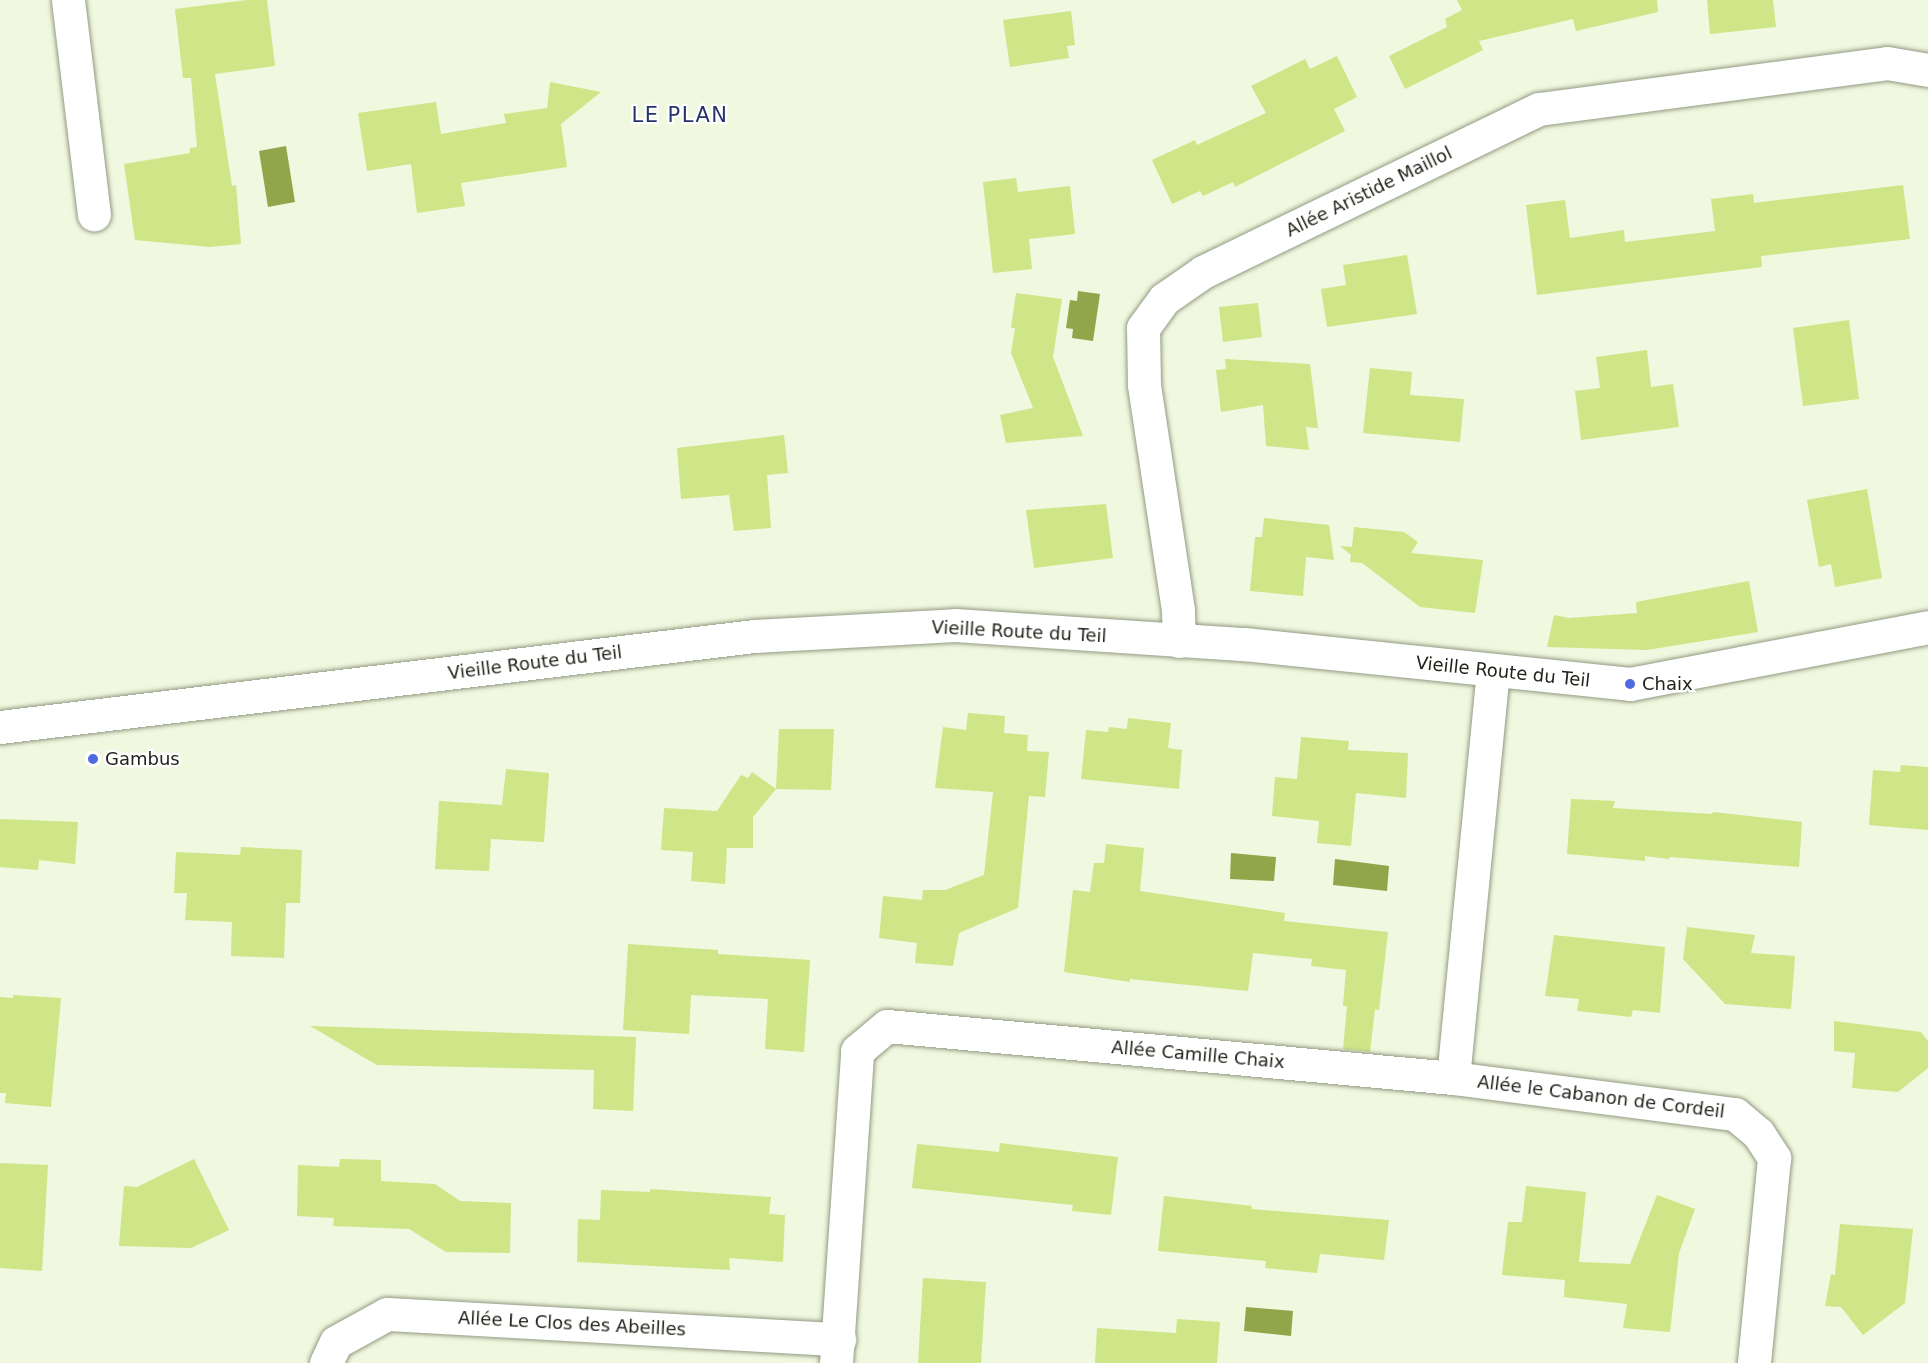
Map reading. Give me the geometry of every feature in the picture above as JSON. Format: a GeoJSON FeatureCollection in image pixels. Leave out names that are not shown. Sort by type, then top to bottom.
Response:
{"type":"FeatureCollection","features":[{"type":"Feature","properties":{"kind":"street"},"geometry":{"type":"LineString","coordinates":[[68,0],[94,214]]}},
{"type":"Feature","properties":{"kind":"street","name":"Allée Aristide Maillol"},"geometry":{"type":"LineString","coordinates":[[1179,640],[1178,610],[1144,384],[1143,328],[1164,299],[1203,272],[1539,109],[1887,63],[1928,70]]}},
{"type":"Feature","properties":{"kind":"street","name":"Vieille Route du Teil"},"geometry":{"type":"LineString","coordinates":[[0,727],[754,636],[955,625],[1244,644],[1493,672],[1630,684],[1928,627]]}},
{"type":"Feature","properties":{"kind":"street"},"geometry":{"type":"LineString","coordinates":[[1453,1078],[1493,672]]}},
{"type":"Feature","properties":{"kind":"street","name":"Allée Camille Chaix"},"geometry":{"type":"LineString","coordinates":[[837,1351],[857,1051],[886,1026],[1453,1078]]}},
{"type":"Feature","properties":{"kind":"street","name":"Allée le Cabanon de Cordeil"},"geometry":{"type":"LineString","coordinates":[[1453,1078],[1736,1114],[1758,1133],[1774,1158],[1754,1363]]}},
{"type":"Feature","properties":{"kind":"street","name":"Allée Le Clos des Abeilles"},"geometry":{"type":"LineString","coordinates":[[326,1363],[336,1342],[387,1314],[837,1351]]}},
{"type":"Feature","properties":{"kind":"shaded area"},"geometry":{"type":"Polygon","coordinates":[[[286,146],[295,202],[268,207],[259,151],[286,146]]]}},
{"type":"Feature","properties":{"kind":"shaded area"},"geometry":{"type":"Polygon","coordinates":[[[1078,291],[1100,294],[1093,341],[1072,338],[1073,329],[1066,328],[1070,300],[1077,301],[1078,291]]]}},
{"type":"Feature","properties":{"kind":"shaded area"},"geometry":{"type":"Polygon","coordinates":[[[1231,853],[1276,857],[1274,881],[1230,879],[1231,853]]]}},
{"type":"Feature","properties":{"kind":"shaded area"},"geometry":{"type":"Polygon","coordinates":[[[1335,859],[1389,866],[1387,891],[1333,885],[1335,859]]]}},
{"type":"Feature","properties":{"kind":"shaded area"},"geometry":{"type":"Polygon","coordinates":[[[1246,1307],[1293,1311],[1291,1336],[1244,1331],[1246,1307]]]}},
{"type":"Feature","properties":{"kind":"building"},"geometry":{"type":"Polygon","coordinates":[[[247,0],[267,0],[275,66],[215,74],[232,186],[236,185],[241,244],[210,247],[135,240],[124,164],[190,153],[190,148],[197,147],[191,78],[183,78],[175,9],[247,0]]]}},
{"type":"Feature","properties":{"kind":"building"},"geometry":{"type":"Polygon","coordinates":[[[1457,0],[1657,0],[1658,12],[1576,31],[1573,19],[1479,41],[1483,50],[1405,89],[1389,56],[1447,27],[1445,19],[1462,10],[1457,0]]]}},
{"type":"Feature","properties":{"kind":"building"},"geometry":{"type":"Polygon","coordinates":[[[1707,0],[1773,0],[1776,27],[1710,34],[1707,0]]]}},
{"type":"Feature","properties":{"kind":"building"},"geometry":{"type":"Polygon","coordinates":[[[1071,11],[1075,45],[1067,46],[1069,58],[1010,67],[1003,20],[1071,11]]]}},
{"type":"Feature","properties":{"kind":"building"},"geometry":{"type":"Polygon","coordinates":[[[1337,56],[1357,97],[1334,109],[1345,131],[1235,187],[1233,182],[1203,196],[1200,191],[1172,204],[1152,160],[1195,140],[1197,145],[1266,113],[1251,86],[1305,59],[1310,69],[1337,56]]]}},
{"type":"Feature","properties":{"kind":"building"},"geometry":{"type":"Polygon","coordinates":[[[550,82],[601,92],[561,124],[567,167],[461,183],[465,206],[417,213],[411,164],[367,171],[358,113],[436,102],[441,134],[506,123],[504,114],[547,108],[550,82]]]}},
{"type":"Feature","properties":{"kind":"building"},"geometry":{"type":"Polygon","coordinates":[[[1016,178],[1018,192],[1070,186],[1075,234],[1029,239],[1032,269],[993,273],[983,182],[1016,178]]]}},
{"type":"Feature","properties":{"kind":"building"},"geometry":{"type":"Polygon","coordinates":[[[1903,185],[1910,239],[1761,256],[1762,267],[1537,295],[1526,205],[1565,200],[1570,238],[1624,230],[1625,242],[1715,231],[1711,199],[1753,194],[1754,203],[1903,185]]]}},
{"type":"Feature","properties":{"kind":"building"},"geometry":{"type":"Polygon","coordinates":[[[1407,255],[1417,314],[1327,327],[1321,289],[1346,285],[1343,265],[1407,255]]]}},
{"type":"Feature","properties":{"kind":"building"},"geometry":{"type":"Polygon","coordinates":[[[1016,293],[1062,299],[1053,357],[1083,436],[1006,443],[1000,415],[1033,408],[1011,353],[1015,328],[1011,328],[1016,293]]]}},
{"type":"Feature","properties":{"kind":"building"},"geometry":{"type":"Polygon","coordinates":[[[1258,303],[1262,337],[1223,342],[1219,307],[1258,303]]]}},
{"type":"Feature","properties":{"kind":"building"},"geometry":{"type":"Polygon","coordinates":[[[1849,320],[1859,399],[1803,406],[1793,328],[1849,320]]]}},
{"type":"Feature","properties":{"kind":"building"},"geometry":{"type":"Polygon","coordinates":[[[1647,350],[1651,387],[1673,384],[1679,427],[1581,440],[1575,391],[1600,388],[1596,357],[1647,350]]]}},
{"type":"Feature","properties":{"kind":"building"},"geometry":{"type":"Polygon","coordinates":[[[1225,359],[1310,364],[1318,428],[1306,427],[1309,450],[1266,446],[1263,405],[1221,412],[1216,370],[1226,369],[1225,359]]]}},
{"type":"Feature","properties":{"kind":"building"},"geometry":{"type":"Polygon","coordinates":[[[1370,368],[1412,372],[1410,395],[1464,399],[1460,442],[1363,433],[1370,368]]]}},
{"type":"Feature","properties":{"kind":"building"},"geometry":{"type":"Polygon","coordinates":[[[784,435],[788,473],[767,475],[771,528],[734,531],[729,495],[681,499],[677,448],[784,435]]]}},
{"type":"Feature","properties":{"kind":"building"},"geometry":{"type":"Polygon","coordinates":[[[1867,489],[1882,578],[1835,587],[1831,564],[1819,567],[1807,500],[1867,489]]]}},
{"type":"Feature","properties":{"kind":"building"},"geometry":{"type":"Polygon","coordinates":[[[1106,504],[1113,558],[1034,568],[1026,510],[1106,504]]]}},
{"type":"Feature","properties":{"kind":"building"},"geometry":{"type":"Polygon","coordinates":[[[1264,518],[1329,525],[1334,560],[1306,557],[1303,596],[1250,591],[1255,537],[1262,537],[1264,518]]]}},
{"type":"Feature","properties":{"kind":"building"},"geometry":{"type":"Polygon","coordinates":[[[1354,527],[1404,532],[1418,542],[1411,553],[1483,560],[1475,613],[1420,607],[1362,563],[1350,562],[1351,555],[1340,546],[1352,547],[1354,527]]]}},
{"type":"Feature","properties":{"kind":"building"},"geometry":{"type":"Polygon","coordinates":[[[1749,581],[1758,632],[1647,650],[1547,647],[1554,615],[1569,618],[1637,613],[1636,602],[1749,581]]]}},
{"type":"Feature","properties":{"kind":"building"},"geometry":{"type":"Polygon","coordinates":[[[968,713],[1005,716],[1004,733],[1028,735],[1027,751],[1049,752],[1045,797],[1029,796],[1018,908],[959,933],[953,966],[915,963],[917,943],[879,938],[883,896],[922,900],[923,890],[945,890],[984,875],[993,792],[935,788],[943,727],[966,730],[968,713]]]}},
{"type":"Feature","properties":{"kind":"building"},"geometry":{"type":"Polygon","coordinates":[[[1128,718],[1171,723],[1168,748],[1182,750],[1179,789],[1081,779],[1086,730],[1108,732],[1109,727],[1127,729],[1128,718]]]}},
{"type":"Feature","properties":{"kind":"building"},"geometry":{"type":"Polygon","coordinates":[[[779,729],[834,729],[831,790],[776,789],[779,729]]]}},
{"type":"Feature","properties":{"kind":"building"},"geometry":{"type":"Polygon","coordinates":[[[1301,737],[1349,741],[1348,750],[1408,753],[1406,798],[1356,793],[1351,846],[1317,843],[1319,821],[1272,816],[1275,777],[1297,779],[1301,737]]]}},
{"type":"Feature","properties":{"kind":"building"},"geometry":{"type":"Polygon","coordinates":[[[1901,765],[1928,767],[1928,830],[1869,825],[1873,770],[1900,772],[1901,765]]]}},
{"type":"Feature","properties":{"kind":"building"},"geometry":{"type":"Polygon","coordinates":[[[506,769],[549,773],[544,842],[491,839],[489,871],[435,869],[439,801],[502,805],[506,769]]]}},
{"type":"Feature","properties":{"kind":"building"},"geometry":{"type":"Polygon","coordinates":[[[752,772],[776,789],[753,817],[753,848],[727,848],[725,884],[691,881],[693,852],[661,850],[664,808],[717,811],[741,775],[748,778],[752,772]]]}},
{"type":"Feature","properties":{"kind":"building"},"geometry":{"type":"Polygon","coordinates":[[[1571,799],[1615,801],[1613,808],[1712,814],[1713,812],[1802,822],[1799,867],[1670,857],[1669,859],[1645,856],[1645,861],[1567,854],[1571,799]]]}},
{"type":"Feature","properties":{"kind":"building"},"geometry":{"type":"Polygon","coordinates":[[[0,819],[78,822],[75,864],[39,860],[38,870],[0,867],[0,819]]]}},
{"type":"Feature","properties":{"kind":"building"},"geometry":{"type":"Polygon","coordinates":[[[1106,844],[1144,848],[1140,891],[1285,913],[1284,921],[1388,932],[1379,1010],[1375,1009],[1370,1052],[1343,1049],[1347,1006],[1343,1006],[1346,970],[1311,966],[1312,959],[1253,953],[1248,991],[1130,979],[1130,982],[1064,972],[1073,890],[1090,892],[1094,863],[1104,863],[1106,844]]]}},
{"type":"Feature","properties":{"kind":"building"},"geometry":{"type":"Polygon","coordinates":[[[241,847],[302,850],[300,903],[286,903],[284,958],[231,956],[232,922],[185,920],[187,893],[174,893],[176,852],[240,855],[241,847]]]}},
{"type":"Feature","properties":{"kind":"building"},"geometry":{"type":"Polygon","coordinates":[[[1687,927],[1755,935],[1751,953],[1795,956],[1791,1009],[1725,1004],[1683,959],[1687,927]]]}},
{"type":"Feature","properties":{"kind":"building"},"geometry":{"type":"Polygon","coordinates":[[[1554,935],[1665,947],[1660,1013],[1633,1010],[1631,1017],[1577,1011],[1579,999],[1545,996],[1554,935]]]}},
{"type":"Feature","properties":{"kind":"building"},"geometry":{"type":"Polygon","coordinates":[[[628,944],[718,950],[718,954],[810,960],[804,1052],[765,1049],[768,999],[691,995],[689,1034],[623,1030],[628,944]]]}},
{"type":"Feature","properties":{"kind":"building"},"geometry":{"type":"Polygon","coordinates":[[[13,995],[61,998],[51,1107],[5,1103],[6,1093],[0,1093],[0,997],[13,998],[13,995]]]}},
{"type":"Feature","properties":{"kind":"building"},"geometry":{"type":"Polygon","coordinates":[[[1834,1021],[1921,1032],[1928,1041],[1928,1068],[1898,1092],[1852,1088],[1855,1053],[1834,1051],[1834,1021]]]}},
{"type":"Feature","properties":{"kind":"building"},"geometry":{"type":"Polygon","coordinates":[[[310,1026],[636,1037],[633,1111],[593,1109],[594,1070],[377,1065],[310,1026]]]}},
{"type":"Feature","properties":{"kind":"building"},"geometry":{"type":"Polygon","coordinates":[[[1000,1143],[1118,1157],[1111,1215],[1072,1211],[1073,1205],[912,1188],[917,1144],[999,1152],[1000,1143]]]}},
{"type":"Feature","properties":{"kind":"building"},"geometry":{"type":"Polygon","coordinates":[[[194,1159],[229,1230],[191,1248],[119,1246],[124,1186],[137,1187],[194,1159]]]}},
{"type":"Feature","properties":{"kind":"building"},"geometry":{"type":"Polygon","coordinates":[[[340,1159],[381,1160],[381,1181],[435,1184],[460,1201],[511,1203],[510,1253],[446,1252],[409,1229],[333,1226],[334,1218],[297,1216],[298,1165],[339,1167],[340,1159]]]}},
{"type":"Feature","properties":{"kind":"building"},"geometry":{"type":"Polygon","coordinates":[[[0,1163],[48,1165],[42,1271],[0,1268],[0,1163]]]}},
{"type":"Feature","properties":{"kind":"building"},"geometry":{"type":"Polygon","coordinates":[[[1526,1186],[1586,1192],[1579,1262],[1630,1264],[1657,1195],[1695,1209],[1679,1253],[1670,1332],[1623,1328],[1627,1304],[1564,1297],[1565,1280],[1502,1275],[1508,1222],[1522,1222],[1526,1186]]]}},
{"type":"Feature","properties":{"kind":"building"},"geometry":{"type":"Polygon","coordinates":[[[650,1189],[771,1197],[769,1214],[785,1215],[783,1262],[729,1258],[730,1270],[577,1262],[578,1219],[600,1220],[601,1190],[650,1192],[650,1189]]]}},
{"type":"Feature","properties":{"kind":"building"},"geometry":{"type":"Polygon","coordinates":[[[1164,1196],[1252,1206],[1251,1209],[1389,1220],[1384,1260],[1320,1254],[1317,1273],[1265,1268],[1266,1261],[1158,1251],[1164,1196]]]}},
{"type":"Feature","properties":{"kind":"building"},"geometry":{"type":"Polygon","coordinates":[[[1840,1224],[1913,1229],[1905,1303],[1863,1335],[1841,1307],[1825,1306],[1831,1274],[1835,1275],[1840,1224]]]}},
{"type":"Feature","properties":{"kind":"building"},"geometry":{"type":"Polygon","coordinates":[[[923,1278],[986,1282],[981,1363],[918,1363],[923,1278]]]}},
{"type":"Feature","properties":{"kind":"building"},"geometry":{"type":"Polygon","coordinates":[[[1177,1319],[1220,1322],[1217,1363],[1095,1363],[1097,1328],[1176,1333],[1177,1319]]]}},
{"type":"Feature","properties":{"kind":"place","name":"Chaix"},"geometry":{"type":"Point","coordinates":[1630,684]}},
{"type":"Feature","properties":{"kind":"place","name":"Gambus"},"geometry":{"type":"Point","coordinates":[93,759]}},
{"type":"Feature","properties":{"kind":"district","name":"LE PLAN"},"geometry":{"type":"Point","coordinates":[680,115]}}]}
